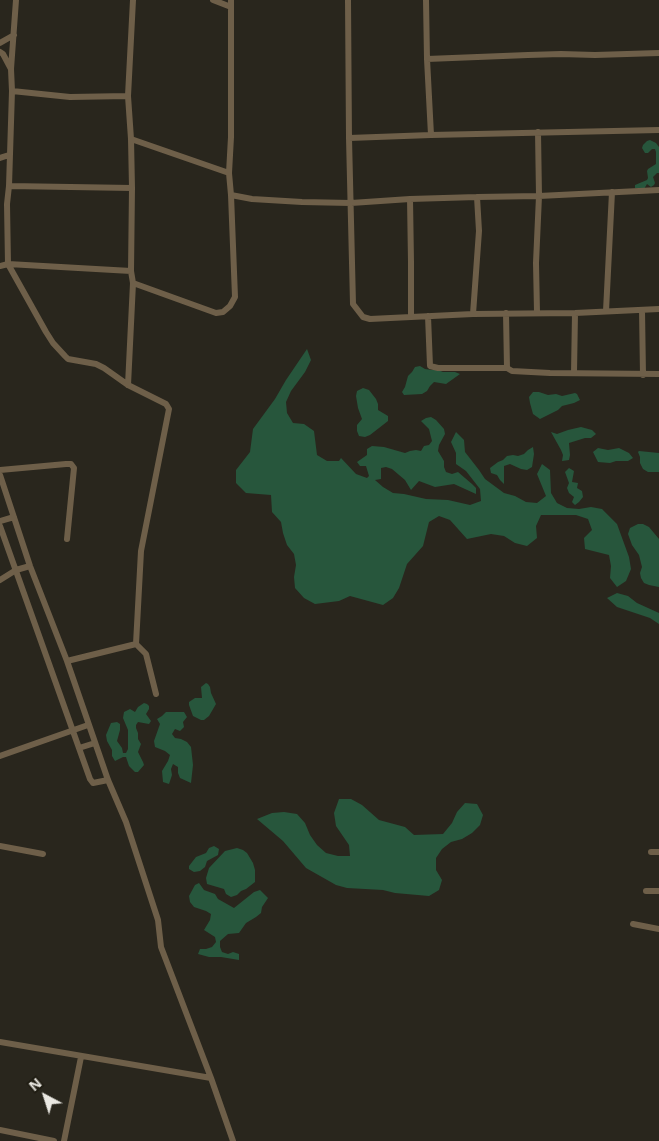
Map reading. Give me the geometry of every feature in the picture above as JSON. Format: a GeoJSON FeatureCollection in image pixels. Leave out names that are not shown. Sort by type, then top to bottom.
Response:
{"type":"FeatureCollection","features":[{"type":"Feature","properties":{"kind":"street"},"geometry":{"type":"LineString","coordinates":[[16,0],[9,186],[3,204],[8,264],[46,332],[53,343],[68,359],[96,364],[128,385],[166,404],[170,409],[140,551],[136,644],[146,654],[156,694]]}},
{"type":"Feature","properties":{"kind":"street"},"geometry":{"type":"LineString","coordinates":[[128,385],[133,283],[131,271],[131,139],[128,96],[133,0]]}},
{"type":"Feature","properties":{"kind":"street"},"geometry":{"type":"LineString","coordinates":[[133,283],[216,313],[223,312],[230,306],[234,297],[229,173],[232,136],[231,3],[213,0]]}},
{"type":"Feature","properties":{"kind":"street"},"geometry":{"type":"LineString","coordinates":[[348,0],[353,304],[363,316],[370,319],[659,309]]}},
{"type":"Feature","properties":{"kind":"street"},"geometry":{"type":"LineString","coordinates":[[426,0],[431,135]]}},
{"type":"Feature","properties":{"kind":"street"},"geometry":{"type":"LineString","coordinates":[[0,43],[14,35]]}},
{"type":"Feature","properties":{"kind":"street"},"geometry":{"type":"LineString","coordinates":[[0,52],[12,69]]}},
{"type":"Feature","properties":{"kind":"street"},"geometry":{"type":"LineString","coordinates":[[427,59],[537,54],[659,53]]}},
{"type":"Feature","properties":{"kind":"street"},"geometry":{"type":"LineString","coordinates":[[12,91],[70,97],[128,96]]}},
{"type":"Feature","properties":{"kind":"street"},"geometry":{"type":"LineString","coordinates":[[349,138],[659,130]]}},
{"type":"Feature","properties":{"kind":"street"},"geometry":{"type":"LineString","coordinates":[[537,312],[538,132]]}},
{"type":"Feature","properties":{"kind":"street"},"geometry":{"type":"LineString","coordinates":[[131,139],[229,173]]}},
{"type":"Feature","properties":{"kind":"street"},"geometry":{"type":"LineString","coordinates":[[0,158],[9,156]]}},
{"type":"Feature","properties":{"kind":"street"},"geometry":{"type":"LineString","coordinates":[[9,186],[132,188]]}},
{"type":"Feature","properties":{"kind":"street"},"geometry":{"type":"LineString","coordinates":[[231,195],[302,202],[351,203],[410,199],[539,196],[659,190]]}},
{"type":"Feature","properties":{"kind":"street"},"geometry":{"type":"LineString","coordinates":[[606,311],[612,192]]}},
{"type":"Feature","properties":{"kind":"street"},"geometry":{"type":"LineString","coordinates":[[473,314],[479,231],[477,197]]}},
{"type":"Feature","properties":{"kind":"street"},"geometry":{"type":"LineString","coordinates":[[410,199],[411,317]]}},
{"type":"Feature","properties":{"kind":"street"},"geometry":{"type":"LineString","coordinates":[[0,266],[8,264],[131,271]]}},
{"type":"Feature","properties":{"kind":"street"},"geometry":{"type":"LineString","coordinates":[[642,310],[643,375]]}},
{"type":"Feature","properties":{"kind":"street"},"geometry":{"type":"LineString","coordinates":[[506,313],[507,368]]}},
{"type":"Feature","properties":{"kind":"street"},"geometry":{"type":"LineString","coordinates":[[574,373],[575,313]]}},
{"type":"Feature","properties":{"kind":"street"},"geometry":{"type":"LineString","coordinates":[[428,316],[430,366],[438,368],[507,368],[512,371],[550,373],[659,374]]}},
{"type":"Feature","properties":{"kind":"street"},"geometry":{"type":"LineString","coordinates":[[0,470],[66,464],[70,464],[74,468],[67,539]]}},
{"type":"Feature","properties":{"kind":"street"},"geometry":{"type":"LineString","coordinates":[[0,475],[30,566],[68,661],[88,725],[126,822],[158,920],[161,948],[233,1141]]}},
{"type":"Feature","properties":{"kind":"street"},"geometry":{"type":"LineString","coordinates":[[0,521],[14,517]]}},
{"type":"Feature","properties":{"kind":"street"},"geometry":{"type":"LineString","coordinates":[[0,526],[91,781],[93,783],[108,780]]}},
{"type":"Feature","properties":{"kind":"street"},"geometry":{"type":"LineString","coordinates":[[0,580],[16,570],[30,566]]}},
{"type":"Feature","properties":{"kind":"street"},"geometry":{"type":"LineString","coordinates":[[68,661],[136,644]]}},
{"type":"Feature","properties":{"kind":"street"},"geometry":{"type":"LineString","coordinates":[[0,756],[88,725]]}},
{"type":"Feature","properties":{"kind":"street"},"geometry":{"type":"LineString","coordinates":[[79,748],[95,743]]}},
{"type":"Feature","properties":{"kind":"street"},"geometry":{"type":"LineString","coordinates":[[0,846],[43,854]]}},
{"type":"Feature","properties":{"kind":"street"},"geometry":{"type":"LineString","coordinates":[[651,852],[659,852]]}},
{"type":"Feature","properties":{"kind":"street"},"geometry":{"type":"LineString","coordinates":[[646,891],[659,891]]}},
{"type":"Feature","properties":{"kind":"street"},"geometry":{"type":"LineString","coordinates":[[633,924],[659,929]]}},
{"type":"Feature","properties":{"kind":"street"},"geometry":{"type":"LineString","coordinates":[[0,1042],[211,1078]]}},
{"type":"Feature","properties":{"kind":"street"},"geometry":{"type":"LineString","coordinates":[[64,1141],[81,1057]]}},
{"type":"Feature","properties":{"kind":"street"},"geometry":{"type":"LineString","coordinates":[[0,1130],[54,1141]]}},
{"type":"Feature","properties":{"kind":"green space"},"geometry":{"type":"Polygon","coordinates":[[[650,140],[659,147],[659,173],[653,177],[655,183],[651,187],[647,184],[644,189],[635,188],[635,185],[647,180],[648,169],[656,164],[655,149],[645,153],[642,148],[650,140]]]}},
{"type":"Feature","properties":{"kind":"green space"},"geometry":{"type":"Polygon","coordinates":[[[307,349],[311,360],[286,402],[287,413],[293,423],[304,424],[314,431],[317,455],[327,461],[339,461],[341,458],[356,474],[367,478],[369,476],[366,466],[360,466],[357,462],[367,455],[367,449],[372,446],[384,447],[405,453],[416,450],[421,451],[424,446],[429,445],[432,441],[429,429],[421,421],[431,417],[444,429],[445,434],[438,451],[444,461],[446,472],[452,474],[458,472],[476,488],[476,494],[454,484],[435,487],[419,481],[411,490],[405,480],[392,469],[386,467],[381,468],[381,479],[375,480],[383,487],[393,493],[426,499],[448,500],[470,505],[481,501],[480,489],[466,471],[456,464],[456,453],[451,442],[456,432],[464,440],[465,452],[485,479],[504,493],[526,502],[537,503],[546,496],[537,474],[542,464],[550,470],[551,493],[557,503],[567,508],[591,507],[602,509],[617,524],[629,557],[631,569],[626,581],[617,587],[610,578],[611,566],[609,555],[585,549],[584,538],[592,530],[588,519],[576,515],[541,515],[536,526],[537,538],[527,546],[515,543],[504,536],[491,534],[467,539],[450,520],[439,516],[429,522],[423,546],[407,564],[399,588],[393,598],[383,605],[350,596],[339,601],[315,604],[304,598],[295,588],[296,565],[294,554],[287,545],[281,522],[272,512],[271,495],[246,493],[236,483],[236,470],[250,452],[253,429],[307,349]]]}},
{"type":"Feature","properties":{"kind":"green space"},"geometry":{"type":"Polygon","coordinates":[[[420,366],[425,369],[460,374],[446,384],[434,382],[422,394],[404,395],[402,392],[408,376],[415,367],[420,366]]]}},
{"type":"Feature","properties":{"kind":"green space"},"geometry":{"type":"Polygon","coordinates":[[[363,388],[369,390],[376,399],[378,410],[388,416],[388,421],[365,437],[359,436],[357,431],[357,425],[362,419],[356,396],[357,391],[363,388]]]}},
{"type":"Feature","properties":{"kind":"green space"},"geometry":{"type":"Polygon","coordinates":[[[533,392],[562,396],[575,393],[580,400],[562,406],[540,419],[533,414],[530,403],[529,397],[533,392]]]}},
{"type":"Feature","properties":{"kind":"green space"},"geometry":{"type":"Polygon","coordinates":[[[581,427],[592,430],[596,434],[591,438],[569,443],[569,460],[562,461],[563,455],[551,432],[557,434],[581,427]]]}},
{"type":"Feature","properties":{"kind":"green space"},"geometry":{"type":"Polygon","coordinates":[[[533,447],[532,467],[527,470],[510,464],[504,466],[504,484],[497,475],[491,473],[490,468],[507,456],[524,454],[533,447]]]}},
{"type":"Feature","properties":{"kind":"green space"},"geometry":{"type":"Polygon","coordinates":[[[598,448],[608,450],[619,448],[629,453],[633,458],[628,461],[598,462],[593,452],[598,448]]]}},
{"type":"Feature","properties":{"kind":"green space"},"geometry":{"type":"Polygon","coordinates":[[[639,451],[659,453],[659,472],[648,472],[643,469],[640,463],[639,451]]]}},
{"type":"Feature","properties":{"kind":"green space"},"geometry":{"type":"Polygon","coordinates":[[[569,468],[574,471],[572,482],[578,483],[577,488],[582,491],[583,497],[575,505],[572,502],[574,497],[567,488],[569,483],[565,472],[569,468]]]}},
{"type":"Feature","properties":{"kind":"green space"},"geometry":{"type":"Polygon","coordinates":[[[638,524],[649,527],[659,539],[659,587],[644,583],[641,578],[642,567],[639,555],[632,545],[628,534],[630,528],[638,524]]]}},
{"type":"Feature","properties":{"kind":"green space"},"geometry":{"type":"Polygon","coordinates":[[[617,593],[628,596],[637,603],[659,613],[659,624],[650,618],[617,607],[607,598],[617,593]]]}},
{"type":"Feature","properties":{"kind":"green space"},"geometry":{"type":"Polygon","coordinates":[[[206,683],[210,687],[216,704],[209,716],[201,720],[193,716],[189,702],[195,698],[202,698],[201,687],[206,683]]]}},
{"type":"Feature","properties":{"kind":"green space"},"geometry":{"type":"Polygon","coordinates":[[[144,703],[149,706],[146,714],[151,721],[149,724],[138,722],[136,725],[138,739],[141,744],[138,752],[144,765],[138,772],[135,772],[129,766],[126,757],[115,761],[106,735],[111,723],[117,722],[120,724],[117,741],[123,753],[126,753],[128,749],[128,730],[123,718],[124,712],[130,709],[135,712],[144,703]]]}},
{"type":"Feature","properties":{"kind":"green space"},"geometry":{"type":"Polygon","coordinates":[[[166,712],[184,712],[187,717],[183,722],[184,727],[180,731],[175,729],[172,734],[175,738],[187,742],[191,747],[193,765],[191,783],[180,778],[178,767],[173,764],[169,784],[163,782],[162,771],[170,755],[155,747],[154,741],[160,724],[157,719],[166,712]]]}},
{"type":"Feature","properties":{"kind":"green space"},"geometry":{"type":"Polygon","coordinates":[[[339,799],[351,799],[362,805],[379,820],[405,827],[414,835],[443,834],[465,803],[477,804],[483,815],[480,825],[472,833],[462,839],[451,842],[442,849],[436,858],[436,870],[442,880],[439,890],[429,896],[383,890],[347,888],[336,885],[306,868],[283,841],[257,819],[272,813],[297,814],[305,823],[317,845],[326,853],[350,856],[349,845],[336,826],[334,813],[339,799]]]}},
{"type":"Feature","properties":{"kind":"green space"},"geometry":{"type":"Polygon","coordinates":[[[214,846],[219,849],[218,855],[207,861],[205,867],[200,871],[194,872],[189,869],[189,866],[196,857],[206,853],[209,848],[214,846]]]}},
{"type":"Feature","properties":{"kind":"green space"},"geometry":{"type":"Polygon","coordinates":[[[237,848],[247,853],[253,863],[255,882],[231,897],[226,894],[224,889],[207,884],[206,878],[209,868],[225,851],[237,848]]]}},
{"type":"Feature","properties":{"kind":"green space"},"geometry":{"type":"Polygon","coordinates":[[[199,883],[204,890],[215,894],[218,899],[234,908],[254,892],[260,890],[268,898],[262,907],[261,913],[246,923],[239,933],[228,934],[220,941],[222,952],[239,954],[239,960],[198,954],[200,949],[212,947],[216,942],[215,937],[204,930],[211,914],[194,907],[190,902],[189,896],[195,885],[199,883]]]}}]}
